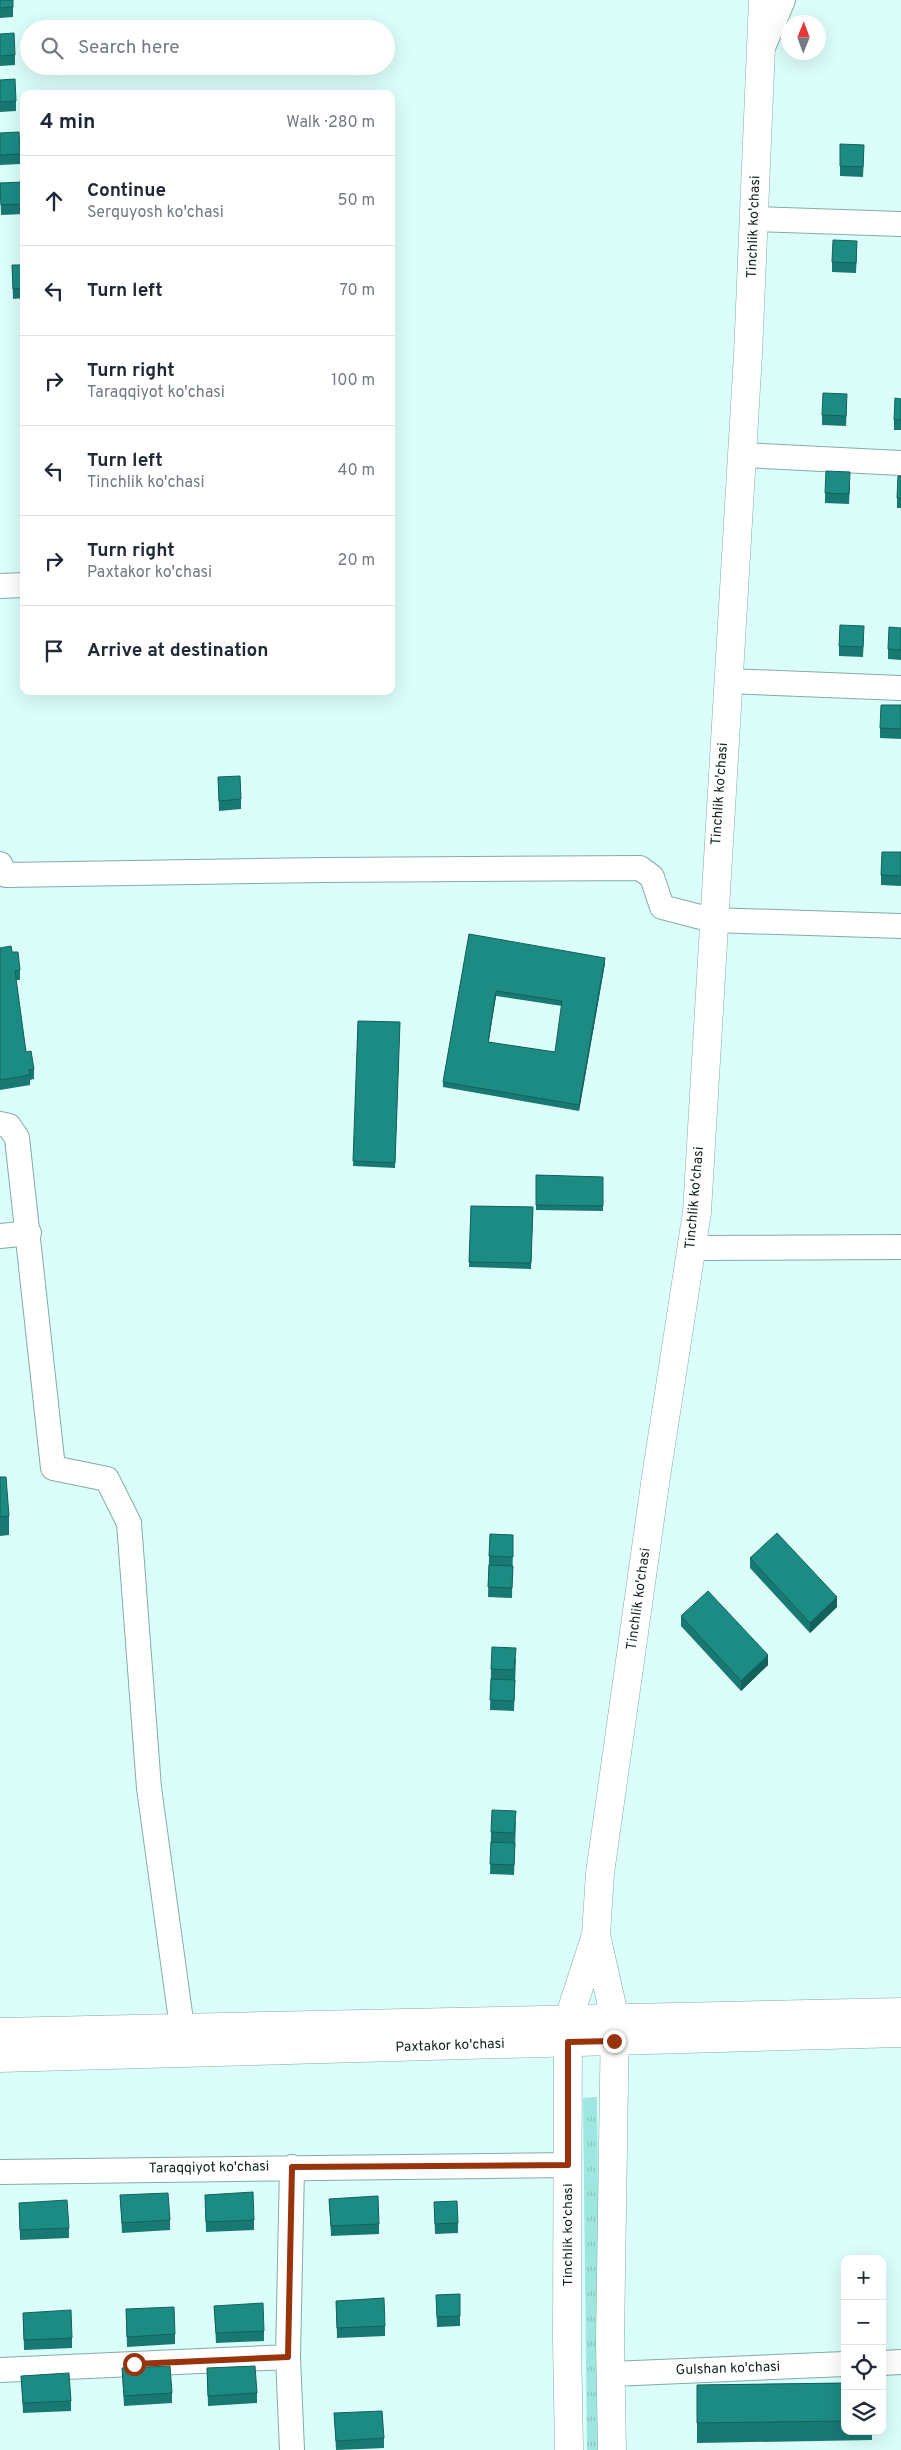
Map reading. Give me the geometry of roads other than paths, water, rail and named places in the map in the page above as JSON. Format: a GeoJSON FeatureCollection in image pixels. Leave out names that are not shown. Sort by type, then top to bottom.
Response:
{"type":"FeatureCollection","features":[{"type":"Feature","properties":{"kind":"main road","name":"Tinchlik ko'chasi"},"geometry":{"type":"LineString","coordinates":[[569,2450],[568,2031],[596,1935],[600,1873],[656,1477],[697,1212],[712,920],[742,455],[763,0]]}},
{"type":"Feature","properties":{"kind":"main road","name":"Tinchlik ko'chasi"},"geometry":{"type":"LineString","coordinates":[[596,1935],[614,2030],[610,2340],[612,2450]]}},
{"type":"Feature","properties":{"kind":"main road","name":"Paxtakor ko'chasi"},"geometry":{"type":"LineString","coordinates":[[614,2030],[901,2012]]}},
{"type":"Feature","properties":{"kind":"main road","name":"Paxtakor ko'chasi"},"geometry":{"type":"LineString","coordinates":[[0,2032],[182,2028],[568,2031]]}},
{"type":"Feature","properties":{"kind":"main road","name":"Paxtakor ko'chasi"},"geometry":{"type":"LineString","coordinates":[[0,2058],[568,2031],[901,2034]]}},
{"type":"Feature","properties":{"kind":"street"},"geometry":{"type":"LineString","coordinates":[[761,51],[783,0]]}},
{"type":"Feature","properties":{"kind":"street"},"geometry":{"type":"LineString","coordinates":[[754,219],[901,224]]}},
{"type":"Feature","properties":{"kind":"street"},"geometry":{"type":"LineString","coordinates":[[742,455],[901,463]]}},
{"type":"Feature","properties":{"kind":"street"},"geometry":{"type":"LineString","coordinates":[[0,586],[20,585]]}},
{"type":"Feature","properties":{"kind":"street"},"geometry":{"type":"LineString","coordinates":[[728,681],[901,688]]}},
{"type":"Feature","properties":{"kind":"street"},"geometry":{"type":"LineString","coordinates":[[0,864],[6,875],[640,868],[652,877],[662,908],[712,920],[901,926]]}},
{"type":"Feature","properties":{"kind":"street"},"geometry":{"type":"LineString","coordinates":[[0,1124],[9,1126],[17,1138],[53,1468],[107,1479],[129,1523],[149,1788],[182,2028]]}},
{"type":"Feature","properties":{"kind":"street"},"geometry":{"type":"LineString","coordinates":[[0,1236],[28,1233]]}},
{"type":"Feature","properties":{"kind":"street"},"geometry":{"type":"LineString","coordinates":[[691,1248],[901,1248]]}},
{"type":"Feature","properties":{"kind":"street","name":"Taraqqiyot ko'chasi"},"geometry":{"type":"LineString","coordinates":[[0,2172],[568,2165]]}},
{"type":"Feature","properties":{"kind":"street"},"geometry":{"type":"LineString","coordinates":[[292,2167],[288,2357],[292,2450]]}},
{"type":"Feature","properties":{"kind":"street"},"geometry":{"type":"LineString","coordinates":[[0,2370],[288,2357]]}},
{"type":"Feature","properties":{"kind":"street"},"geometry":{"type":"LineString","coordinates":[[886,2363],[901,2362]]}},
{"type":"Feature","properties":{"kind":"street","name":"Gulshan ko'chasi"},"geometry":{"type":"LineString","coordinates":[[612,2374],[841,2364]]}}]}
